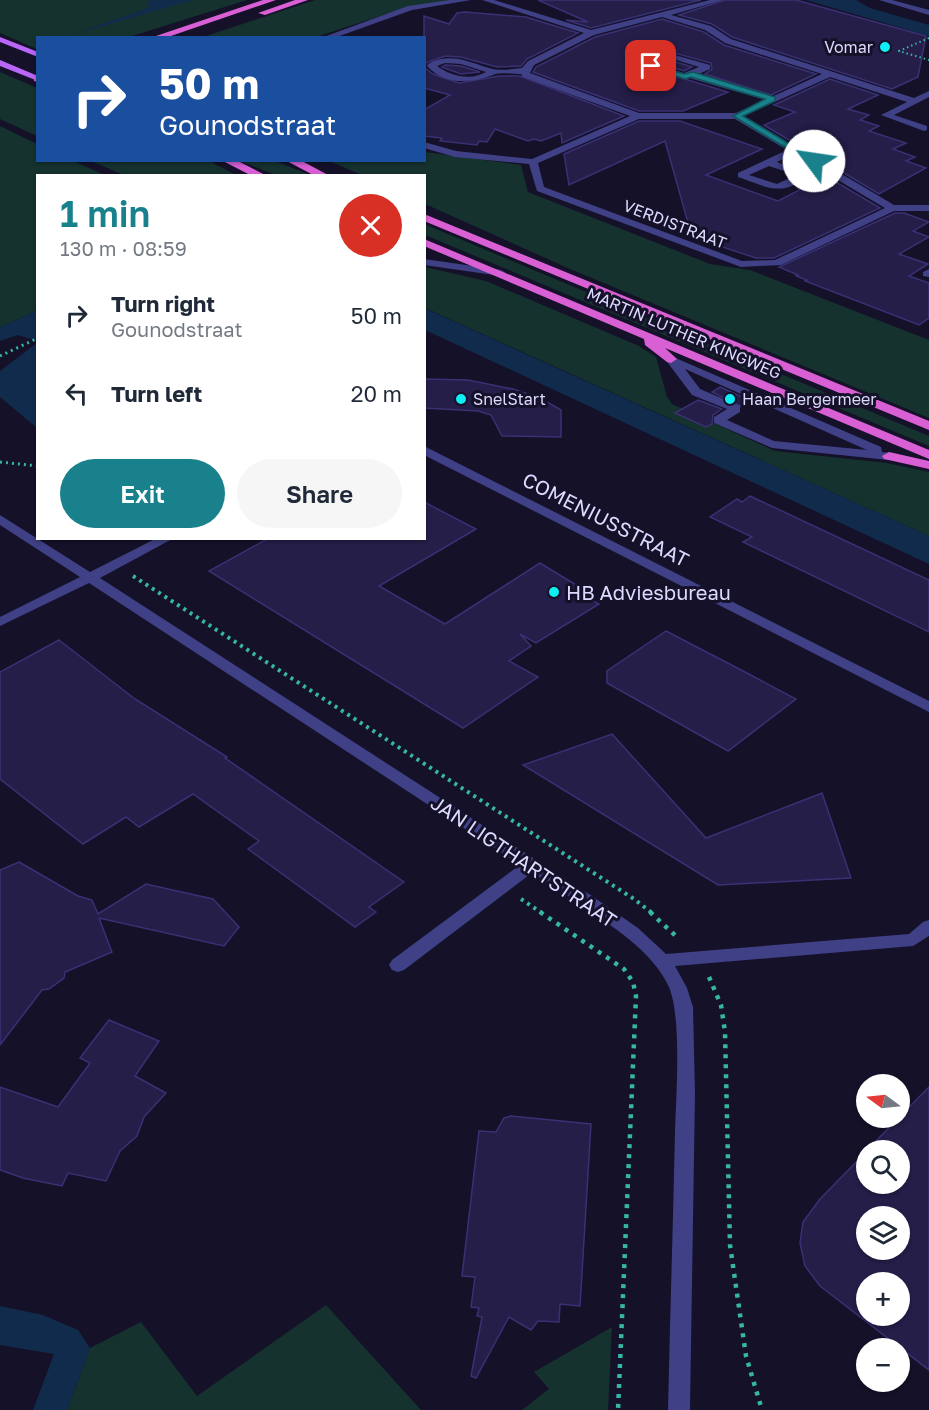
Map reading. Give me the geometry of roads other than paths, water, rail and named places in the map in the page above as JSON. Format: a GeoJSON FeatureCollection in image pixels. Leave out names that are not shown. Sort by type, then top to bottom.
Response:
{"type":"FeatureCollection","features":[{"type":"Feature","properties":{"kind":"highway"},"geometry":{"type":"LineString","coordinates":[[160,36],[272,0]]}},
{"type":"Feature","properties":{"kind":"highway"},"geometry":{"type":"LineString","coordinates":[[192,36],[304,0]]}},
{"type":"Feature","properties":{"kind":"highway"},"geometry":{"type":"LineString","coordinates":[[230,162],[258,174]]}},
{"type":"Feature","properties":{"kind":"highway"},"geometry":{"type":"LineString","coordinates":[[294,162],[322,174]]}},
{"type":"Feature","properties":{"kind":"highway","name":"MARTIN LUTHER KINGWEG"},"geometry":{"type":"LineString","coordinates":[[426,218],[929,426]]}},
{"type":"Feature","properties":{"kind":"highway","name":"MARTIN LUTHER KINGWEG"},"geometry":{"type":"LineString","coordinates":[[426,243],[929,455]]}},
{"type":"Feature","properties":{"kind":"highway"},"geometry":{"type":"LineString","coordinates":[[626,326],[671,359]]}},
{"type":"Feature","properties":{"kind":"highway"},"geometry":{"type":"LineString","coordinates":[[889,456],[929,465]]}},
{"type":"Feature","properties":{"kind":"main road"},"geometry":{"type":"LineString","coordinates":[[0,39],[36,54]]}},
{"type":"Feature","properties":{"kind":"main road"},"geometry":{"type":"LineString","coordinates":[[0,63],[36,79]]}},
{"type":"Feature","properties":{"kind":"street"},"geometry":{"type":"LineString","coordinates":[[331,36],[411,8],[467,0]]}},
{"type":"Feature","properties":{"kind":"street"},"geometry":{"type":"LineString","coordinates":[[486,0],[591,33]]}},
{"type":"Feature","properties":{"kind":"street"},"geometry":{"type":"LineString","coordinates":[[684,0],[697,5]]}},
{"type":"Feature","properties":{"kind":"street"},"geometry":{"type":"LineString","coordinates":[[525,71],[531,63],[591,33],[718,0]]}},
{"type":"Feature","properties":{"kind":"street"},"geometry":{"type":"LineString","coordinates":[[883,0],[929,13]]}},
{"type":"Feature","properties":{"kind":"street"},"geometry":{"type":"LineString","coordinates":[[663,14],[708,28],[728,41],[824,71],[826,75],[914,101]]}},
{"type":"Feature","properties":{"kind":"street"},"geometry":{"type":"LineString","coordinates":[[691,74],[707,67],[657,51],[634,61],[685,76],[691,74],[772,99]]}},
{"type":"Feature","properties":{"kind":"street"},"geometry":{"type":"LineString","coordinates":[[491,72],[484,78],[470,79],[440,73],[431,66],[440,62],[452,61],[483,67],[491,72],[525,71]]}},
{"type":"Feature","properties":{"kind":"street"},"geometry":{"type":"LineString","coordinates":[[525,71],[530,78],[638,116],[737,116],[826,75]]}},
{"type":"Feature","properties":{"kind":"street"},"geometry":{"type":"LineString","coordinates":[[924,128],[886,115],[929,94]]}},
{"type":"Feature","properties":{"kind":"street"},"geometry":{"type":"LineString","coordinates":[[426,146],[456,153],[533,162],[638,116]]}},
{"type":"Feature","properties":{"kind":"street"},"geometry":{"type":"LineString","coordinates":[[737,116],[892,208]]}},
{"type":"Feature","properties":{"kind":"street"},"geometry":{"type":"LineString","coordinates":[[768,162],[804,175],[778,188],[741,175],[768,162],[794,150]]}},
{"type":"Feature","properties":{"kind":"street","name":"VERDISTRAAT"},"geometry":{"type":"LineString","coordinates":[[533,162],[540,189],[741,264],[777,262],[892,208],[929,208]]}},
{"type":"Feature","properties":{"kind":"street"},"geometry":{"type":"LineString","coordinates":[[426,262],[501,273]]}},
{"type":"Feature","properties":{"kind":"street"},"geometry":{"type":"LineString","coordinates":[[671,359],[889,456]]}},
{"type":"Feature","properties":{"kind":"street"},"geometry":{"type":"LineString","coordinates":[[671,359],[696,392],[736,409]]}},
{"type":"Feature","properties":{"kind":"street"},"geometry":{"type":"LineString","coordinates":[[758,396],[718,420],[772,444],[889,456]]}},
{"type":"Feature","properties":{"kind":"street","name":"COMENIUSSTRAAT"},"geometry":{"type":"LineString","coordinates":[[426,451],[929,707]]}},
{"type":"Feature","properties":{"kind":"street","name":"JAN LIGTHARTSTRAAT"},"geometry":{"type":"LineString","coordinates":[[0,519],[91,576],[531,865],[629,931],[663,961],[681,995],[684,1006],[686,1093],[679,1410]]}},
{"type":"Feature","properties":{"kind":"street"},"geometry":{"type":"LineString","coordinates":[[0,622],[164,540]]}},
{"type":"Feature","properties":{"kind":"street"},"geometry":{"type":"LineString","coordinates":[[398,965],[531,865]]}},
{"type":"Feature","properties":{"kind":"street"},"geometry":{"type":"LineString","coordinates":[[663,961],[913,940],[929,926]]}},
{"type":"Feature","properties":{"kind":"water"},"geometry":{"type":"Polygon","coordinates":[[[192,0],[69,36],[151,7],[146,2],[192,0]]]}},
{"type":"Feature","properties":{"kind":"water"},"geometry":{"type":"Polygon","coordinates":[[[806,0],[856,0],[870,8],[929,25],[929,36],[806,0]]]}},
{"type":"Feature","properties":{"kind":"water"},"geometry":{"type":"Polygon","coordinates":[[[426,309],[929,536],[929,564],[426,330],[426,309]]]}},
{"type":"Feature","properties":{"kind":"water"},"geometry":{"type":"Polygon","coordinates":[[[36,311],[36,341],[18,335],[0,341],[0,327],[36,311]]]}},
{"type":"Feature","properties":{"kind":"water"},"geometry":{"type":"Polygon","coordinates":[[[36,344],[36,427],[0,397],[0,371],[36,344]]]}},
{"type":"Feature","properties":{"kind":"water"},"geometry":{"type":"Polygon","coordinates":[[[0,1306],[43,1315],[78,1330],[90,1348],[67,1410],[33,1410],[54,1354],[0,1345],[0,1306]]]}},
{"type":"Feature","properties":{"kind":"place","name":"Vomar"},"geometry":{"type":"Point","coordinates":[885,47]}},
{"type":"Feature","properties":{"kind":"place","name":"SnelStart"},"geometry":{"type":"Point","coordinates":[461,399]}},
{"type":"Feature","properties":{"kind":"place","name":"Haan Bergermeer"},"geometry":{"type":"Point","coordinates":[730,399]}},
{"type":"Feature","properties":{"kind":"place","name":"HB Adviesbureau"},"geometry":{"type":"Point","coordinates":[554,592]}}]}
